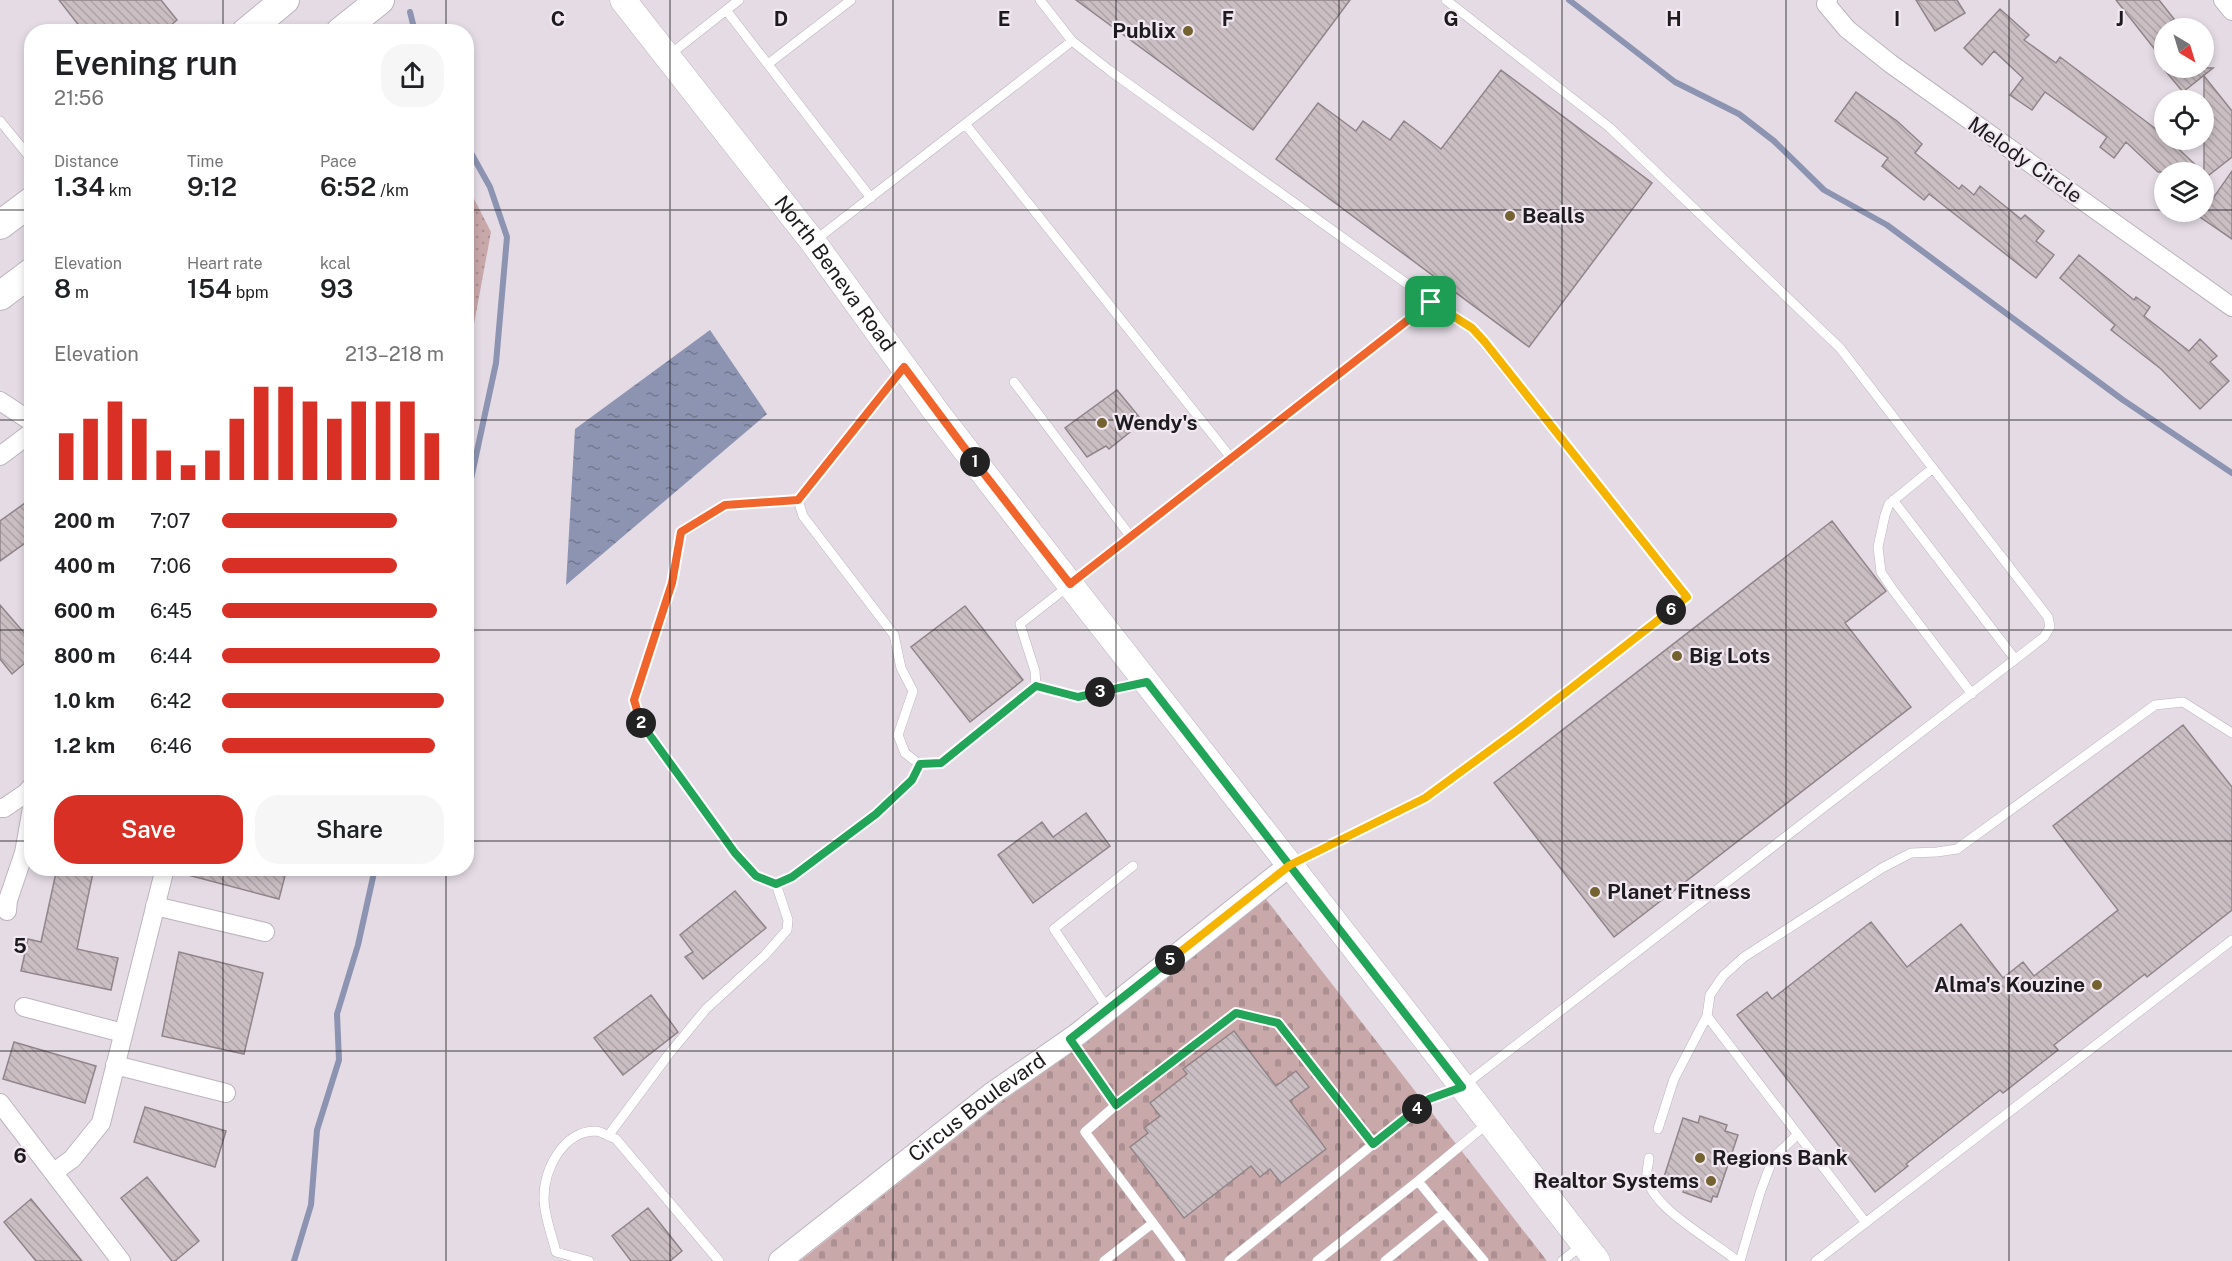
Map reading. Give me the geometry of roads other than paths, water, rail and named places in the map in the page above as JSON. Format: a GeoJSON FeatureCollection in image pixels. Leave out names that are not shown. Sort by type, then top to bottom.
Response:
{"type":"FeatureCollection","features":[{"type":"Feature","properties":{"kind":"main road"},"geometry":{"type":"LineString","coordinates":[[256,24],[285,0]]}},
{"type":"Feature","properties":{"kind":"main road"},"geometry":{"type":"LineString","coordinates":[[350,24],[380,0]]}},
{"type":"Feature","properties":{"kind":"main road","name":"North Beneva Road"},"geometry":{"type":"LineString","coordinates":[[623,0],[813,242],[904,367],[1070,584],[1591,1252]]}},
{"type":"Feature","properties":{"kind":"main road"},"geometry":{"type":"LineString","coordinates":[[0,225],[24,207]]}},
{"type":"Feature","properties":{"kind":"main road"},"geometry":{"type":"LineString","coordinates":[[0,296],[24,278]]}},
{"type":"Feature","properties":{"kind":"street"},"geometry":{"type":"LineString","coordinates":[[2223,0],[2232,11]]}},
{"type":"Feature","properties":{"kind":"street","name":"Melody Circle"},"geometry":{"type":"LineString","coordinates":[[1827,2],[1846,29],[1891,64],[2232,307]]}},
{"type":"Feature","properties":{"kind":"street"},"geometry":{"type":"LineString","coordinates":[[0,401],[24,417]]}},
{"type":"Feature","properties":{"kind":"street"},"geometry":{"type":"LineString","coordinates":[[0,456],[24,438]]}},
{"type":"Feature","properties":{"kind":"street"},"geometry":{"type":"LineString","coordinates":[[0,808],[4,808],[24,794]]}},
{"type":"Feature","properties":{"kind":"street"},"geometry":{"type":"LineString","coordinates":[[7,911],[8,900],[24,853]]}},
{"type":"Feature","properties":{"kind":"street","name":"Circus Boulevard"},"geometry":{"type":"LineString","coordinates":[[780,1261],[993,1093],[1108,1010],[1290,865]]}},
{"type":"Feature","properties":{"kind":"street"},"geometry":{"type":"LineString","coordinates":[[54,1172],[72,1159],[101,1123],[163,876]]}},
{"type":"Feature","properties":{"kind":"street"},"geometry":{"type":"LineString","coordinates":[[155,906],[264,932]]}},
{"type":"Feature","properties":{"kind":"street"},"geometry":{"type":"LineString","coordinates":[[24,1007],[123,1033]]}},
{"type":"Feature","properties":{"kind":"street"},"geometry":{"type":"LineString","coordinates":[[116,1065],[226,1093]]}},
{"type":"Feature","properties":{"kind":"street"},"geometry":{"type":"LineString","coordinates":[[0,1103],[121,1261]]}},
{"type":"Feature","properties":{"kind":"lane"},"geometry":{"type":"LineString","coordinates":[[667,57],[739,0]]}},
{"type":"Feature","properties":{"kind":"lane"},"geometry":{"type":"LineString","coordinates":[[768,64],[852,0]]}},
{"type":"Feature","properties":{"kind":"lane"},"geometry":{"type":"LineString","coordinates":[[1229,1261],[1429,1099],[1462,1087],[1972,694],[2044,637],[2050,627],[2048,617],[1840,348],[1609,127],[1446,0]]}},
{"type":"Feature","properties":{"kind":"lane"},"geometry":{"type":"LineString","coordinates":[[1042,1],[1072,41],[1187,127],[1270,184],[1431,302],[1472,328],[1687,597],[1527,723],[1425,798],[1290,865]]}},
{"type":"Feature","properties":{"kind":"lane"},"geometry":{"type":"LineString","coordinates":[[726,10],[871,198]]}},
{"type":"Feature","properties":{"kind":"lane"},"geometry":{"type":"LineString","coordinates":[[813,242],[1072,41]]}},
{"type":"Feature","properties":{"kind":"lane"},"geometry":{"type":"LineString","coordinates":[[0,121],[24,150]]}},
{"type":"Feature","properties":{"kind":"lane"},"geometry":{"type":"LineString","coordinates":[[966,125],[1232,459]]}},
{"type":"Feature","properties":{"kind":"lane"},"geometry":{"type":"LineString","coordinates":[[1036,686],[1035,671],[1020,624],[1431,302]]}},
{"type":"Feature","properties":{"kind":"lane"},"geometry":{"type":"LineString","coordinates":[[904,367],[798,500],[725,505],[681,532],[672,583],[634,700],[639,721],[735,853],[756,876],[776,884],[792,877],[876,814],[912,780],[920,764]]}},
{"type":"Feature","properties":{"kind":"lane"},"geometry":{"type":"LineString","coordinates":[[1014,382],[1131,537]]}},
{"type":"Feature","properties":{"kind":"lane"},"geometry":{"type":"LineString","coordinates":[[1933,468],[1888,504],[1878,547],[1881,572],[1972,694]]}},
{"type":"Feature","properties":{"kind":"lane"},"geometry":{"type":"LineString","coordinates":[[798,500],[803,516],[894,634],[901,668],[913,691],[898,735],[905,753],[920,764],[941,763],[1036,686]]}},
{"type":"Feature","properties":{"kind":"lane"},"geometry":{"type":"LineString","coordinates":[[1893,500],[2015,659]]}},
{"type":"Feature","properties":{"kind":"lane"},"geometry":{"type":"LineString","coordinates":[[1036,686],[1078,697],[1147,682]]}},
{"type":"Feature","properties":{"kind":"lane"},"geometry":{"type":"LineString","coordinates":[[1658,1130],[1674,1079],[1707,1016],[1710,994],[1723,976],[1743,957],[1882,868],[1911,852],[1957,849],[2155,705],[2183,702],[2232,733]]}},
{"type":"Feature","properties":{"kind":"lane"},"geometry":{"type":"LineString","coordinates":[[1108,1010],[1054,929],[1133,866]]}},
{"type":"Feature","properties":{"kind":"lane"},"geometry":{"type":"LineString","coordinates":[[608,1136],[669,1054],[706,1009],[765,955],[787,930],[788,920],[776,884]]}},
{"type":"Feature","properties":{"kind":"lane"},"geometry":{"type":"LineString","coordinates":[[1816,1261],[2232,940]]}},
{"type":"Feature","properties":{"kind":"lane"},"geometry":{"type":"LineString","coordinates":[[1181,1261],[1085,1132],[1116,1105],[1236,1013],[1278,1023],[1373,1144]]}},
{"type":"Feature","properties":{"kind":"lane"},"geometry":{"type":"LineString","coordinates":[[1707,1016],[1866,1223]]}},
{"type":"Feature","properties":{"kind":"lane"},"geometry":{"type":"LineString","coordinates":[[1070,1039],[1116,1105]]}},
{"type":"Feature","properties":{"kind":"lane"},"geometry":{"type":"LineString","coordinates":[[1317,1261],[1489,1122]]}},
{"type":"Feature","properties":{"kind":"lane"},"geometry":{"type":"LineString","coordinates":[[589,1261],[556,1252],[543,1199],[547,1174],[556,1154],[572,1138],[595,1131],[616,1139],[719,1261]]}},
{"type":"Feature","properties":{"kind":"lane"},"geometry":{"type":"LineString","coordinates":[[1649,1158],[1647,1177],[1655,1197],[1675,1216],[1739,1261],[1773,1158],[1798,1134]]}},
{"type":"Feature","properties":{"kind":"lane"},"geometry":{"type":"LineString","coordinates":[[1418,1181],[1484,1261]]}},
{"type":"Feature","properties":{"kind":"lane"},"geometry":{"type":"LineString","coordinates":[[1385,1261],[1444,1213]]}},
{"type":"Feature","properties":{"kind":"lane"},"geometry":{"type":"LineString","coordinates":[[1104,1261],[1153,1223]]}},
{"type":"Feature","properties":{"kind":"lane"},"geometry":{"type":"LineString","coordinates":[[1562,1261],[1591,1252]]}},
{"type":"Feature","properties":{"kind":"water"},"geometry":{"type":"Polygon","coordinates":[[[710,330],[767,414],[566,585],[575,429],[710,330]]]}},
{"type":"Feature","properties":{"kind":"waterway"},"geometry":{"type":"LineString","coordinates":[[1569,0],[1675,82],[1739,114],[1774,141],[1824,190],[1887,225],[2123,400],[2232,473]]}},
{"type":"Feature","properties":{"kind":"waterway"},"geometry":{"type":"LineString","coordinates":[[410,12],[413,24]]}},
{"type":"Feature","properties":{"kind":"waterway"},"geometry":{"type":"LineString","coordinates":[[474,158],[490,187],[507,237],[496,363],[474,465]]}},
{"type":"Feature","properties":{"kind":"waterway"},"geometry":{"type":"LineString","coordinates":[[294,1261],[311,1205],[317,1130],[339,1060],[337,1014],[358,945],[373,876]]}},
{"type":"Feature","properties":{"kind":"place","name":"Publix"},"geometry":{"type":"Point","coordinates":[1188,31]}},
{"type":"Feature","properties":{"kind":"place","name":"Bealls"},"geometry":{"type":"Point","coordinates":[1510,216]}},
{"type":"Feature","properties":{"kind":"place","name":"Wendy's"},"geometry":{"type":"Point","coordinates":[1102,423]}},
{"type":"Feature","properties":{"kind":"place","name":"Big Lots"},"geometry":{"type":"Point","coordinates":[1677,656]}},
{"type":"Feature","properties":{"kind":"place","name":"Planet Fitness"},"geometry":{"type":"Point","coordinates":[1595,892]}},
{"type":"Feature","properties":{"kind":"place","name":"Alma's Kouzine"},"geometry":{"type":"Point","coordinates":[2097,985]}},
{"type":"Feature","properties":{"kind":"place","name":"Regions Bank"},"geometry":{"type":"Point","coordinates":[1700,1158]}},
{"type":"Feature","properties":{"kind":"place","name":"Realtor Systems"},"geometry":{"type":"Point","coordinates":[1711,1181]}}]}
